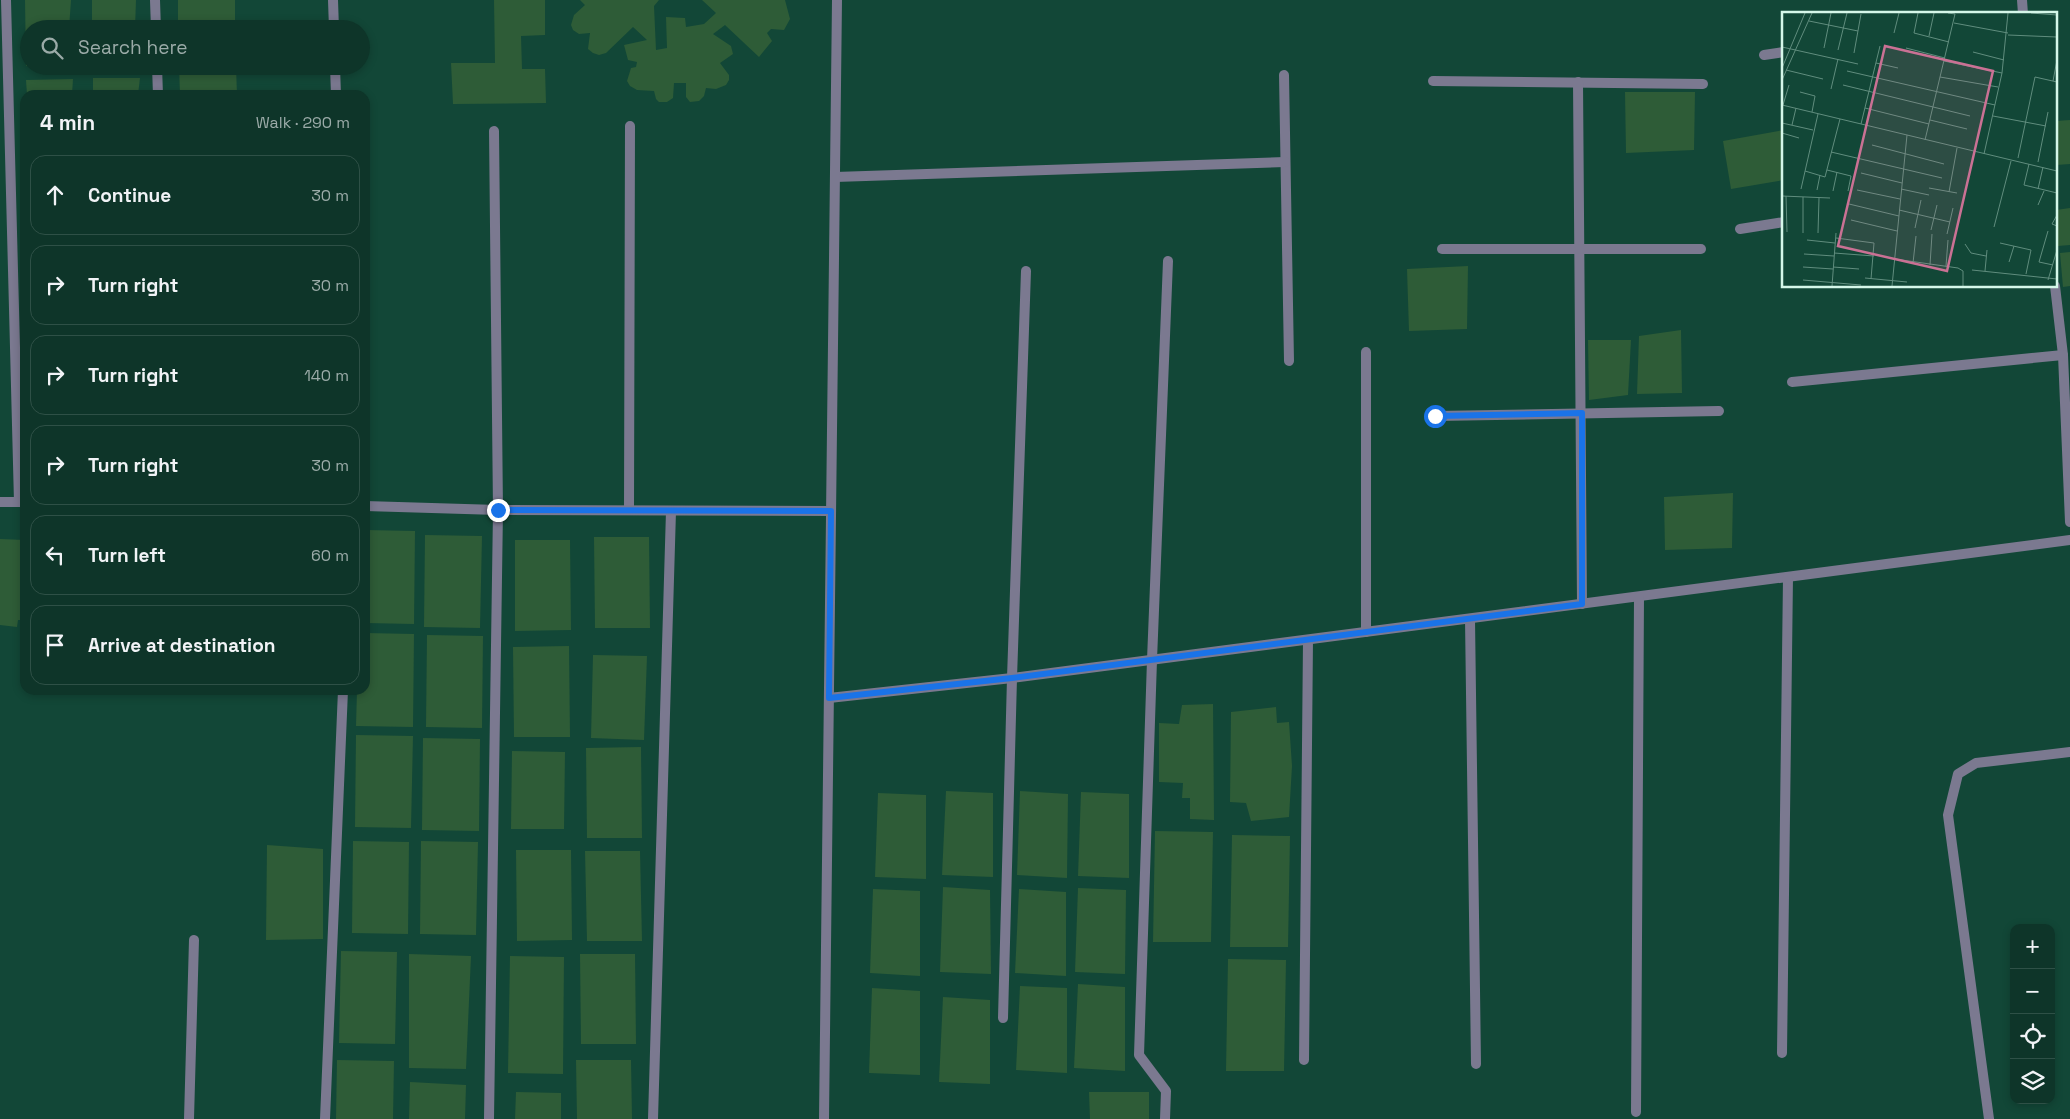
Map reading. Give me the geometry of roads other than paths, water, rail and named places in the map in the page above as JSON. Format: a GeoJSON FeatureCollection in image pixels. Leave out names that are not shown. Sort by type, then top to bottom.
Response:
{"type":"FeatureCollection","features":[{"type":"Feature","properties":{"kind":"street"},"geometry":{"type":"LineString","coordinates":[[6,0],[20,439]]}},
{"type":"Feature","properties":{"kind":"street"},"geometry":{"type":"LineString","coordinates":[[155,0],[156,20]]}},
{"type":"Feature","properties":{"kind":"street"},"geometry":{"type":"LineString","coordinates":[[333,0],[334,20]]}},
{"type":"Feature","properties":{"kind":"street"},"geometry":{"type":"LineString","coordinates":[[824,1119],[837,0]]}},
{"type":"Feature","properties":{"kind":"street"},"geometry":{"type":"LineString","coordinates":[[1764,55],[1782,52]]}},
{"type":"Feature","properties":{"kind":"street"},"geometry":{"type":"LineString","coordinates":[[157,75],[158,90]]}},
{"type":"Feature","properties":{"kind":"street"},"geometry":{"type":"LineString","coordinates":[[335,75],[336,90]]}},
{"type":"Feature","properties":{"kind":"street"},"geometry":{"type":"LineString","coordinates":[[1284,75],[1289,361]]}},
{"type":"Feature","properties":{"kind":"street"},"geometry":{"type":"LineString","coordinates":[[1432,81],[1703,84]]}},
{"type":"Feature","properties":{"kind":"street"},"geometry":{"type":"LineString","coordinates":[[1578,82],[1582,604]]}},
{"type":"Feature","properties":{"kind":"street"},"geometry":{"type":"LineString","coordinates":[[630,126],[630,510]]}},
{"type":"Feature","properties":{"kind":"street"},"geometry":{"type":"LineString","coordinates":[[489,1119],[498,510],[494,131]]}},
{"type":"Feature","properties":{"kind":"street"},"geometry":{"type":"LineString","coordinates":[[835,177],[1285,162]]}},
{"type":"Feature","properties":{"kind":"street"},"geometry":{"type":"LineString","coordinates":[[1740,229],[1782,222]]}},
{"type":"Feature","properties":{"kind":"street"},"geometry":{"type":"LineString","coordinates":[[1442,249],[1701,249]]}},
{"type":"Feature","properties":{"kind":"street"},"geometry":{"type":"LineString","coordinates":[[1165,1119],[1166,1091],[1139,1055],[1168,261]]}},
{"type":"Feature","properties":{"kind":"street"},"geometry":{"type":"LineString","coordinates":[[1003,1018],[1026,271]]}},
{"type":"Feature","properties":{"kind":"street"},"geometry":{"type":"LineString","coordinates":[[2055,288],[2063,355],[2070,522]]}},
{"type":"Feature","properties":{"kind":"street"},"geometry":{"type":"LineString","coordinates":[[1366,352],[1366,632]]}},
{"type":"Feature","properties":{"kind":"street"},"geometry":{"type":"LineString","coordinates":[[1792,382],[2063,355]]}},
{"type":"Feature","properties":{"kind":"street"},"geometry":{"type":"LineString","coordinates":[[1435,416],[1718,411]]}},
{"type":"Feature","properties":{"kind":"street"},"geometry":{"type":"LineString","coordinates":[[0,502],[20,502]]}},
{"type":"Feature","properties":{"kind":"street"},"geometry":{"type":"LineString","coordinates":[[370,506],[498,510],[831,511]]}},
{"type":"Feature","properties":{"kind":"street"},"geometry":{"type":"LineString","coordinates":[[652,1119],[671,510]]}},
{"type":"Feature","properties":{"kind":"street"},"geometry":{"type":"LineString","coordinates":[[829,698],[1012,678],[2070,540]]}},
{"type":"Feature","properties":{"kind":"street"},"geometry":{"type":"LineString","coordinates":[[1782,1054],[1788,577]]}},
{"type":"Feature","properties":{"kind":"street"},"geometry":{"type":"LineString","coordinates":[[1636,1112],[1639,597]]}},
{"type":"Feature","properties":{"kind":"street"},"geometry":{"type":"LineString","coordinates":[[1470,619],[1476,1064]]}},
{"type":"Feature","properties":{"kind":"street"},"geometry":{"type":"LineString","coordinates":[[1304,1060],[1308,640]]}},
{"type":"Feature","properties":{"kind":"street"},"geometry":{"type":"LineString","coordinates":[[325,1119],[343,695]]}},
{"type":"Feature","properties":{"kind":"street"},"geometry":{"type":"LineString","coordinates":[[1989,1119],[1948,815],[1951,796],[1958,774],[1976,763],[2070,752]]}},
{"type":"Feature","properties":{"kind":"street"},"geometry":{"type":"LineString","coordinates":[[189,1119],[194,940]]}}]}
